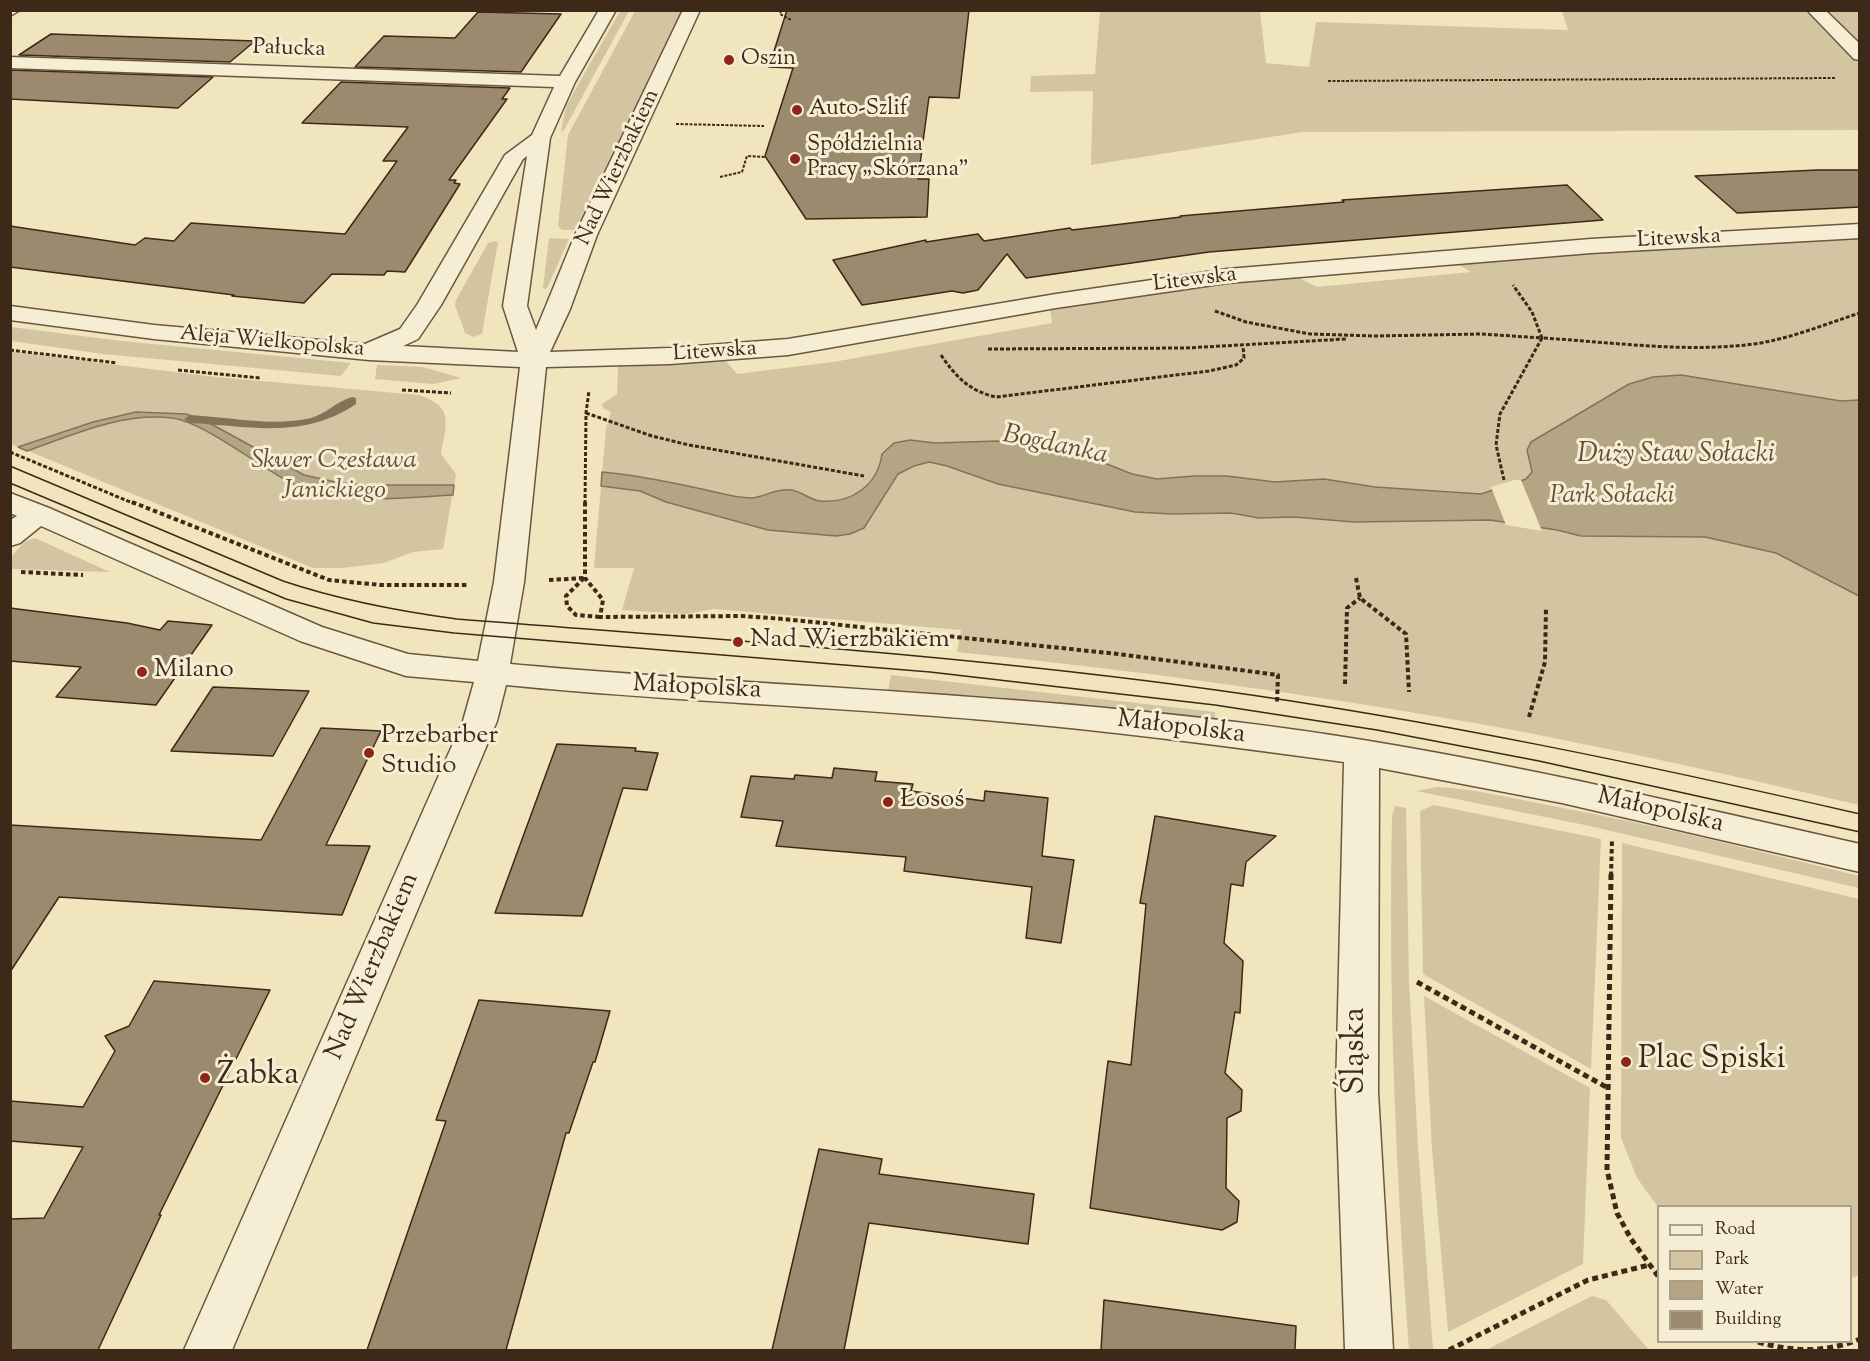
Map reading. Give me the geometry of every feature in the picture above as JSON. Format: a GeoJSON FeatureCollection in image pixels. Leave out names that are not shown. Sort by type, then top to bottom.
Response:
{"type":"FeatureCollection","features":[{"type":"Feature","properties":{"kind":"street","name":"Nad Wierzbakiem"},"geometry":{"type":"LineString","coordinates":[[534,360],[515,306],[540,138],[566,82],[608,10]]}},
{"type":"Feature","properties":{"kind":"street","name":"Nad Wierzbakiem"},"geometry":{"type":"LineString","coordinates":[[208,1350],[471,744],[492,675],[509,582],[534,360],[558,309],[586,235],[692,10]]}},
{"type":"Feature","properties":{"kind":"street"},"geometry":{"type":"LineString","coordinates":[[1815,10],[1860,55]]}},
{"type":"Feature","properties":{"kind":"street"},"geometry":{"type":"LineString","coordinates":[[1833,30],[1860,31]]}},
{"type":"Feature","properties":{"kind":"street","name":"Pałucka"},"geometry":{"type":"LineString","coordinates":[[10,62],[388,78],[566,82]]}},
{"type":"Feature","properties":{"kind":"street"},"geometry":{"type":"LineString","coordinates":[[369,352],[410,334],[515,155],[540,138]]}},
{"type":"Feature","properties":{"kind":"street","name":"Litewska"},"geometry":{"type":"LineString","coordinates":[[534,360],[646,357],[765,350],[1148,286],[1318,267],[1591,246],[1860,231]]}},
{"type":"Feature","properties":{"kind":"street","name":"Aleja Wielkopolska"},"geometry":{"type":"LineString","coordinates":[[10,313],[154,332],[369,352],[534,360]]}},
{"type":"Feature","properties":{"kind":"street"},"geometry":{"type":"LineString","coordinates":[[10,502],[311,634],[406,664],[492,675]]}},
{"type":"Feature","properties":{"kind":"street"},"geometry":{"type":"LineString","coordinates":[[10,537],[17,529],[39,514]]}},
{"type":"Feature","properties":{"kind":"street","name":"Małopolska"},"geometry":{"type":"LineString","coordinates":[[492,675],[984,708],[1180,728],[1362,752],[1562,790],[1860,858]]}},
{"type":"Feature","properties":{"kind":"street","name":"Śląska"},"geometry":{"type":"LineString","coordinates":[[1362,752],[1357,1092],[1369,1350]]}},
{"type":"Feature","properties":{"kind":"path"},"geometry":{"type":"LineString","coordinates":[[781,10],[780,14],[791,20]]}},
{"type":"Feature","properties":{"kind":"path"},"geometry":{"type":"LineString","coordinates":[[1328,81],[1837,78]]}},
{"type":"Feature","properties":{"kind":"path"},"geometry":{"type":"LineString","coordinates":[[680,124],[764,126]]}},
{"type":"Feature","properties":{"kind":"path"},"geometry":{"type":"LineString","coordinates":[[720,177],[742,172],[747,156],[765,157]]}},
{"type":"Feature","properties":{"kind":"path"},"geometry":{"type":"LineString","coordinates":[[1504,480],[1496,445],[1500,414],[1542,338],[1532,312],[1509,280]]}},
{"type":"Feature","properties":{"kind":"path"},"geometry":{"type":"LineString","coordinates":[[1210,309],[1233,319],[1270,330],[1368,337]]}},
{"type":"Feature","properties":{"kind":"path"},"geometry":{"type":"LineString","coordinates":[[983,349],[1243,346],[1368,337],[1474,334],[1703,346],[1753,344],[1788,337],[1860,313]]}},
{"type":"Feature","properties":{"kind":"path"},"geometry":{"type":"LineString","coordinates":[[941,355],[962,384],[977,393],[996,397],[1209,371],[1236,364],[1244,358],[1243,346]]}},
{"type":"Feature","properties":{"kind":"path"},"geometry":{"type":"LineString","coordinates":[[600,617],[603,600],[585,578],[586,413],[652,436],[689,445],[864,476]]}},
{"type":"Feature","properties":{"kind":"path"},"geometry":{"type":"LineString","coordinates":[[10,452],[211,535],[329,580],[381,585],[468,585]]}},
{"type":"Feature","properties":{"kind":"path"},"geometry":{"type":"LineString","coordinates":[[10,572],[93,575]]}},
{"type":"Feature","properties":{"kind":"path"},"geometry":{"type":"LineString","coordinates":[[559,579],[585,578]]}},
{"type":"Feature","properties":{"kind":"path"},"geometry":{"type":"LineString","coordinates":[[585,578],[566,596],[567,606],[576,615],[600,617],[742,616],[784,619],[1118,654],[1278,675]]}},
{"type":"Feature","properties":{"kind":"path"},"geometry":{"type":"LineString","coordinates":[[1356,578],[1360,598],[1406,634],[1408,692]]}},
{"type":"Feature","properties":{"kind":"path"},"geometry":{"type":"LineString","coordinates":[[1345,684],[1347,608],[1360,598]]}},
{"type":"Feature","properties":{"kind":"path"},"geometry":{"type":"LineString","coordinates":[[1529,717],[1545,662],[1546,607]]}},
{"type":"Feature","properties":{"kind":"path"},"geometry":{"type":"LineString","coordinates":[[1612,836],[1607,1170],[1617,1213],[1631,1239],[1657,1274]]}},
{"type":"Feature","properties":{"kind":"path"},"geometry":{"type":"LineString","coordinates":[[1417,982],[1608,1088]]}},
{"type":"Feature","properties":{"kind":"path"},"geometry":{"type":"LineString","coordinates":[[1449,1350],[1588,1280],[1649,1265]]}},
{"type":"Feature","properties":{"kind":"path"},"geometry":{"type":"LineString","coordinates":[[1764,1343],[1787,1350],[1837,1348],[1850,1343]]}},
{"type":"Feature","properties":{"kind":"green space"},"geometry":{"type":"Polygon","coordinates":[[[620,11],[629,11],[561,132],[566,106],[620,11]]]}},
{"type":"Feature","properties":{"kind":"green space"},"geometry":{"type":"Polygon","coordinates":[[[635,11],[681,11],[575,230],[562,230],[558,226],[568,135],[635,11]]]}},
{"type":"Feature","properties":{"kind":"green space"},"geometry":{"type":"Polygon","coordinates":[[[1100,11],[1260,11],[1266,63],[1309,67],[1316,22],[1568,30],[1562,11],[1859,11],[1859,130],[1302,132],[1091,165],[1093,91],[1030,92],[1031,76],[1095,74],[1100,11]]]}},
{"type":"Feature","properties":{"kind":"green space","name":"Park Sołacki"},"geometry":{"type":"Polygon","coordinates":[[[1859,237],[1859,805],[1626,753],[1486,725],[1222,684],[957,652],[961,630],[714,609],[685,614],[622,610],[634,568],[594,568],[606,428],[611,412],[604,409],[602,404],[617,394],[618,367],[726,361],[737,374],[833,362],[1052,323],[1050,309],[1217,285],[1297,277],[1317,287],[1471,272],[1454,262],[1859,237]]]}},
{"type":"Feature","properties":{"kind":"green space"},"geometry":{"type":"Polygon","coordinates":[[[549,238],[569,239],[545,289],[543,288],[549,238]]]}},
{"type":"Feature","properties":{"kind":"green space"},"geometry":{"type":"Polygon","coordinates":[[[498,242],[482,334],[474,337],[465,333],[455,305],[456,300],[488,243],[498,242]]]}},
{"type":"Feature","properties":{"kind":"green space"},"geometry":{"type":"Polygon","coordinates":[[[11,327],[122,341],[351,363],[341,376],[103,354],[11,341],[11,327]]]}},
{"type":"Feature","properties":{"kind":"green space","name":"Skwer Czesława Janickiego"},"geometry":{"type":"Polygon","coordinates":[[[11,352],[216,377],[419,395],[430,400],[443,411],[446,425],[441,454],[456,474],[443,549],[413,552],[384,563],[342,568],[313,568],[11,444],[11,352]]]}},
{"type":"Feature","properties":{"kind":"green space"},"geometry":{"type":"Polygon","coordinates":[[[377,365],[423,367],[461,378],[433,384],[375,379],[377,365]]]}},
{"type":"Feature","properties":{"kind":"green space"},"geometry":{"type":"Polygon","coordinates":[[[35,538],[110,572],[11,569],[11,557],[24,542],[35,538]]]}},
{"type":"Feature","properties":{"kind":"green space"},"geometry":{"type":"Polygon","coordinates":[[[891,675],[1215,712],[1215,718],[994,697],[888,692],[891,675]]]}},
{"type":"Feature","properties":{"kind":"green space"},"geometry":{"type":"Polygon","coordinates":[[[1437,787],[1481,792],[1592,813],[1745,848],[1859,876],[1859,888],[1585,825],[1416,791],[1437,787]]]}},
{"type":"Feature","properties":{"kind":"green space"},"geometry":{"type":"Polygon","coordinates":[[[1434,805],[1601,839],[1591,1069],[1423,974],[1420,811],[1434,805]]]}},
{"type":"Feature","properties":{"kind":"green space"},"geometry":{"type":"Polygon","coordinates":[[[1395,806],[1406,808],[1409,981],[1433,1350],[1409,1350],[1400,1217],[1392,1017],[1391,883],[1392,816],[1395,806]]]}},
{"type":"Feature","properties":{"kind":"green space"},"geometry":{"type":"Polygon","coordinates":[[[1622,843],[1859,899],[1859,1275],[1852,1278],[1852,1205],[1657,1206],[1637,1178],[1621,1138],[1622,843]]]}},
{"type":"Feature","properties":{"kind":"green space"},"geometry":{"type":"Polygon","coordinates":[[[1424,996],[1590,1088],[1583,1264],[1448,1332],[1432,1149],[1424,996]]]}},
{"type":"Feature","properties":{"kind":"green space"},"geometry":{"type":"Polygon","coordinates":[[[1592,1296],[1606,1300],[1649,1350],[1486,1350],[1592,1296]]]}},
{"type":"Feature","properties":{"kind":"water","name":"Duży Staw Sołacki"},"geometry":{"type":"Polygon","coordinates":[[[1681,375],[1841,401],[1859,400],[1859,596],[1776,553],[1705,537],[1581,536],[1490,520],[1354,522],[1294,517],[1259,518],[1231,513],[1135,512],[998,484],[929,462],[898,474],[864,528],[850,534],[836,536],[768,530],[666,502],[640,491],[601,486],[602,472],[685,485],[737,497],[751,498],[786,490],[795,491],[820,501],[831,501],[852,496],[861,490],[875,475],[882,454],[894,443],[910,440],[935,443],[998,441],[1054,449],[1092,458],[1132,474],[1157,479],[1227,476],[1275,482],[1324,479],[1375,487],[1481,494],[1526,479],[1532,472],[1527,450],[1531,442],[1629,384],[1653,377],[1681,375]]]}},
{"type":"Feature","properties":{"kind":"water"},"geometry":{"type":"Polygon","coordinates":[[[136,412],[186,414],[204,420],[304,475],[340,483],[365,485],[454,485],[453,495],[370,499],[310,491],[278,476],[216,436],[185,421],[172,418],[135,418],[98,426],[27,451],[18,447],[93,422],[136,412]]]}},
{"type":"Feature","properties":{"kind":"pier"},"geometry":{"type":"Polygon","coordinates":[[[1521,480],[1542,531],[1506,525],[1491,487],[1521,480]]]}},
{"type":"Feature","properties":{"kind":"building"},"geometry":{"type":"Polygon","coordinates":[[[787,10],[969,10],[959,98],[929,97],[918,179],[929,179],[927,217],[806,219],[765,156],[793,68],[769,67],[787,10]]]}},
{"type":"Feature","properties":{"kind":"building"},"geometry":{"type":"Polygon","coordinates":[[[478,12],[561,14],[521,72],[355,67],[384,36],[455,38],[478,12]]]}},
{"type":"Feature","properties":{"kind":"building"},"geometry":{"type":"Polygon","coordinates":[[[51,34],[255,41],[230,62],[19,55],[51,34]]]}},
{"type":"Feature","properties":{"kind":"building"},"geometry":{"type":"Polygon","coordinates":[[[10,70],[213,77],[178,108],[10,99],[10,70]]]}},
{"type":"Feature","properties":{"kind":"building"},"geometry":{"type":"Polygon","coordinates":[[[341,82],[510,88],[502,99],[507,99],[449,180],[456,180],[454,183],[460,184],[405,272],[387,271],[384,275],[332,274],[304,303],[232,296],[234,295],[10,267],[10,226],[135,245],[145,238],[174,241],[191,223],[345,234],[397,161],[383,161],[408,127],[302,123],[341,82]]]}},
{"type":"Feature","properties":{"kind":"building"},"geometry":{"type":"Polygon","coordinates":[[[1860,170],[1860,207],[1737,213],[1695,176],[1860,170]]]}},
{"type":"Feature","properties":{"kind":"building"},"geometry":{"type":"Polygon","coordinates":[[[1567,185],[1603,220],[1209,252],[1026,278],[1007,254],[978,290],[963,293],[952,291],[862,305],[833,260],[926,240],[926,242],[978,234],[984,241],[1070,228],[1072,230],[1180,216],[1344,202],[1342,200],[1567,185]]]}},
{"type":"Feature","properties":{"kind":"building"},"geometry":{"type":"Polygon","coordinates":[[[10,608],[127,623],[160,630],[168,621],[212,625],[156,705],[56,697],[81,667],[10,661],[10,608]]]}},
{"type":"Feature","properties":{"kind":"building"},"geometry":{"type":"Polygon","coordinates":[[[213,687],[309,691],[273,756],[171,751],[213,687]]]}},
{"type":"Feature","properties":{"kind":"building"},"geometry":{"type":"Polygon","coordinates":[[[321,728],[381,731],[326,845],[370,846],[342,915],[59,897],[10,972],[10,825],[261,840],[321,728]]]}},
{"type":"Feature","properties":{"kind":"building"},"geometry":{"type":"Polygon","coordinates":[[[557,744],[636,748],[635,751],[658,753],[647,790],[623,788],[582,916],[495,913],[557,744]]]}},
{"type":"Feature","properties":{"kind":"building"},"geometry":{"type":"Polygon","coordinates":[[[834,768],[877,772],[875,781],[913,784],[911,791],[984,801],[985,791],[1048,798],[1042,856],[1074,860],[1061,943],[1026,938],[1032,887],[904,871],[906,857],[776,846],[783,821],[741,817],[751,776],[794,779],[795,775],[832,778],[834,768]]]}},
{"type":"Feature","properties":{"kind":"building"},"geometry":{"type":"Polygon","coordinates":[[[1155,816],[1276,836],[1246,862],[1243,886],[1231,884],[1224,943],[1243,961],[1240,1013],[1235,1012],[1225,1073],[1242,1090],[1241,1111],[1227,1118],[1226,1188],[1239,1201],[1237,1222],[1222,1230],[1090,1208],[1108,1061],[1131,1065],[1146,904],[1140,903],[1155,816]]]}},
{"type":"Feature","properties":{"kind":"building"},"geometry":{"type":"Polygon","coordinates":[[[154,981],[270,990],[159,1215],[161,1215],[98,1350],[10,1350],[10,1219],[44,1218],[83,1147],[10,1141],[10,1101],[83,1107],[115,1051],[105,1036],[129,1026],[154,981]]]}},
{"type":"Feature","properties":{"kind":"building"},"geometry":{"type":"Polygon","coordinates":[[[479,1000],[610,1011],[595,1062],[593,1062],[569,1133],[566,1133],[506,1350],[367,1350],[446,1121],[436,1120],[479,1000]]]}},
{"type":"Feature","properties":{"kind":"building"},"geometry":{"type":"Polygon","coordinates":[[[819,1149],[882,1159],[879,1174],[1034,1194],[1028,1244],[869,1223],[844,1350],[772,1350],[819,1149]]]}},
{"type":"Feature","properties":{"kind":"building"},"geometry":{"type":"Polygon","coordinates":[[[1104,1300],[1296,1326],[1295,1350],[1101,1350],[1104,1300]]]}},
{"type":"Feature","properties":{"kind":"waterway"},"geometry":{"type":"LineString","coordinates":[[190,419],[253,424],[295,424],[334,413],[352,401]]}},
{"type":"Feature","properties":{"kind":"tram line"},"geometry":{"type":"LineString","coordinates":[[10,466],[283,581],[326,594],[391,608],[457,619],[932,657],[1216,690],[1459,729],[1700,778],[1860,814]]}},
{"type":"Feature","properties":{"kind":"tram line"},"geometry":{"type":"LineString","coordinates":[[10,483],[286,599],[373,623],[454,633],[930,672],[1215,705],[1377,730],[1539,761],[1860,832]]}},
{"type":"Feature","properties":{"kind":"place","name":"Oszin"},"geometry":{"type":"Point","coordinates":[729,60]}},
{"type":"Feature","properties":{"kind":"place","name":"Auto-Szlif"},"geometry":{"type":"Point","coordinates":[797,110]}},
{"type":"Feature","properties":{"kind":"place","name":"Spółdzielnia Pracy „Skórzana”"},"geometry":{"type":"Point","coordinates":[795,159]}},
{"type":"Feature","properties":{"kind":"place","name":"Nad Wierzbakiem"},"geometry":{"type":"Point","coordinates":[738,642]}},
{"type":"Feature","properties":{"kind":"place","name":"Milano"},"geometry":{"type":"Point","coordinates":[142,672]}},
{"type":"Feature","properties":{"kind":"place","name":"Przebarber Studio"},"geometry":{"type":"Point","coordinates":[369,753]}},
{"type":"Feature","properties":{"kind":"place","name":"Łosoś"},"geometry":{"type":"Point","coordinates":[888,802]}},
{"type":"Feature","properties":{"kind":"place","name":"Plac Spiski"},"geometry":{"type":"Point","coordinates":[1626,1062]}},
{"type":"Feature","properties":{"kind":"place","name":"Żabka"},"geometry":{"type":"Point","coordinates":[205,1078]}},
{"type":"Feature","properties":{"kind":"water label","name":"Bogdanka"},"geometry":{"type":"Point","coordinates":[1055,447]}}]}
